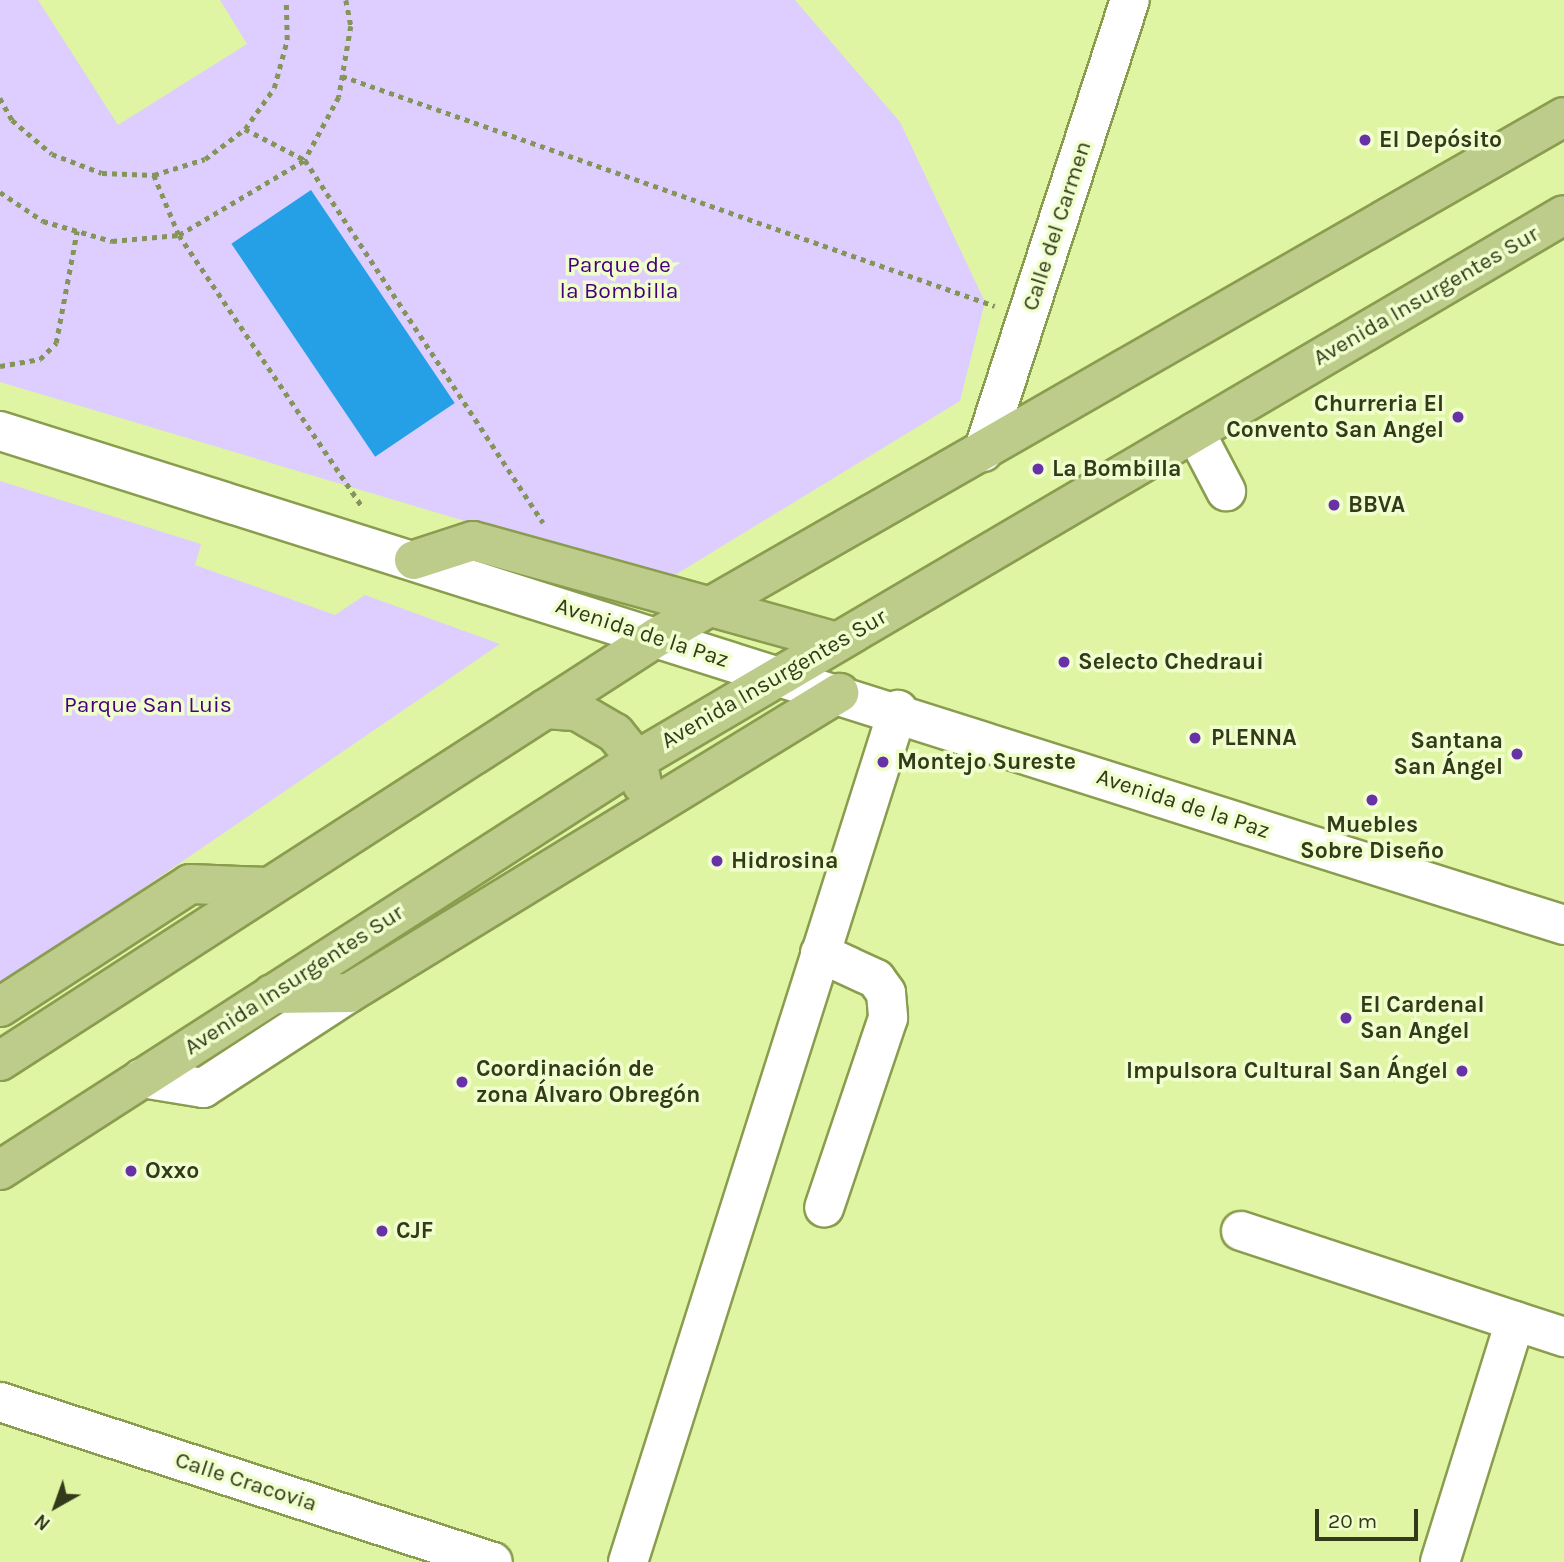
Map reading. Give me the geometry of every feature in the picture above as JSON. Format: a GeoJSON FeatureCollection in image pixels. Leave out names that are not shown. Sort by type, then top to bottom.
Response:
{"type":"FeatureCollection","features":[{"type":"Feature","properties":{"kind":"main road"},"geometry":{"type":"LineString","coordinates":[[0,1061],[657,637],[1564,117]]}},
{"type":"Feature","properties":{"kind":"main road","name":"Avenida Insurgentes Sur"},"geometry":{"type":"LineString","coordinates":[[0,1170],[637,760],[1564,215]]}},
{"type":"Feature","properties":{"kind":"main road"},"geometry":{"type":"LineString","coordinates":[[403,557],[472,541],[836,642]]}},
{"type":"Feature","properties":{"kind":"main road"},"geometry":{"type":"LineString","coordinates":[[272,995],[349,993],[622,823],[839,693]]}},
{"type":"Feature","properties":{"kind":"main road"},"geometry":{"type":"LineString","coordinates":[[545,709],[597,720],[637,760],[643,780],[622,823]]}},
{"type":"Feature","properties":{"kind":"main road"},"geometry":{"type":"LineString","coordinates":[[0,1007],[190,884],[268,887]]}},
{"type":"Feature","properties":{"kind":"street","name":"Calle del Carmen"},"geometry":{"type":"LineString","coordinates":[[983,452],[1130,0]]}},
{"type":"Feature","properties":{"kind":"street","name":"Avenida de la Paz"},"geometry":{"type":"LineString","coordinates":[[0,431],[776,676],[898,710],[1564,925]]}},
{"type":"Feature","properties":{"kind":"street"},"geometry":{"type":"LineString","coordinates":[[1195,432],[1226,491]]}},
{"type":"Feature","properties":{"kind":"street"},"geometry":{"type":"LineString","coordinates":[[628,1562],[898,710]]}},
{"type":"Feature","properties":{"kind":"street"},"geometry":{"type":"LineString","coordinates":[[820,953],[876,979],[886,993],[888,1018],[824,1208]]}},
{"type":"Feature","properties":{"kind":"street"},"geometry":{"type":"LineString","coordinates":[[142,1079],[203,1088],[349,993]]}},
{"type":"Feature","properties":{"kind":"street"},"geometry":{"type":"LineString","coordinates":[[1241,1231],[1564,1337]]}},
{"type":"Feature","properties":{"kind":"street"},"geometry":{"type":"LineString","coordinates":[[1440,1562],[1515,1321]]}},
{"type":"Feature","properties":{"kind":"street","name":"Calle Cracovia"},"geometry":{"type":"LineString","coordinates":[[0,1402],[493,1562]]}},
{"type":"Feature","properties":{"kind":"path"},"geometry":{"type":"LineString","coordinates":[[0,98],[12,120],[52,154],[102,173],[154,175],[205,159],[245,129],[274,88],[288,40],[286,0]]}},
{"type":"Feature","properties":{"kind":"path"},"geometry":{"type":"LineString","coordinates":[[0,192],[43,221],[112,241],[179,235],[305,160],[339,97],[351,26],[346,0]]}},
{"type":"Feature","properties":{"kind":"path"},"geometry":{"type":"LineString","coordinates":[[342,76],[1028,318]]}},
{"type":"Feature","properties":{"kind":"path"},"geometry":{"type":"LineString","coordinates":[[245,129],[305,160],[572,567]]}},
{"type":"Feature","properties":{"kind":"path"},"geometry":{"type":"LineString","coordinates":[[154,175],[179,235],[403,557]]}},
{"type":"Feature","properties":{"kind":"path"},"geometry":{"type":"LineString","coordinates":[[0,366],[40,359],[56,343],[77,231]]}},
{"type":"Feature","properties":{"kind":"green space","name":"Parque de la Bombilla"},"geometry":{"type":"Polygon","coordinates":[[[0,0],[38,0],[118,125],[247,44],[220,0],[795,0],[900,122],[985,302],[960,401],[665,581],[0,382],[0,0]]]}},
{"type":"Feature","properties":{"kind":"green space","name":"Parque San Luis"},"geometry":{"type":"Polygon","coordinates":[[[0,481],[201,544],[195,565],[335,615],[365,595],[500,644],[0,986],[0,481]]]}},
{"type":"Feature","properties":{"kind":"water"},"geometry":{"type":"Polygon","coordinates":[[[311,190],[455,403],[375,457],[231,244],[311,190]]]}},
{"type":"Feature","properties":{"kind":"place","name":"El Depósito"},"geometry":{"type":"Point","coordinates":[1365,140]}},
{"type":"Feature","properties":{"kind":"place","name":"Churreria El Convento San Angel"},"geometry":{"type":"Point","coordinates":[1458,417]}},
{"type":"Feature","properties":{"kind":"place","name":"La Bombilla"},"geometry":{"type":"Point","coordinates":[1038,469]}},
{"type":"Feature","properties":{"kind":"place","name":"BBVA"},"geometry":{"type":"Point","coordinates":[1334,505]}},
{"type":"Feature","properties":{"kind":"place","name":"Selecto Chedraui"},"geometry":{"type":"Point","coordinates":[1064,662]}},
{"type":"Feature","properties":{"kind":"place","name":"PLENNA"},"geometry":{"type":"Point","coordinates":[1195,738]}},
{"type":"Feature","properties":{"kind":"place","name":"Santana San Ángel"},"geometry":{"type":"Point","coordinates":[1517,754]}},
{"type":"Feature","properties":{"kind":"place","name":"Montejo Sureste"},"geometry":{"type":"Point","coordinates":[883,762]}},
{"type":"Feature","properties":{"kind":"place","name":"Muebles Sobre Diseño"},"geometry":{"type":"Point","coordinates":[1372,800]}},
{"type":"Feature","properties":{"kind":"place","name":"Hidrosina"},"geometry":{"type":"Point","coordinates":[717,861]}},
{"type":"Feature","properties":{"kind":"place","name":"El Cardenal San Angel"},"geometry":{"type":"Point","coordinates":[1346,1018]}},
{"type":"Feature","properties":{"kind":"place","name":"Impulsora Cultural San Ángel"},"geometry":{"type":"Point","coordinates":[1462,1071]}},
{"type":"Feature","properties":{"kind":"place","name":"Coordinación de zona Álvaro Obregón"},"geometry":{"type":"Point","coordinates":[462,1082]}},
{"type":"Feature","properties":{"kind":"place","name":"Oxxo"},"geometry":{"type":"Point","coordinates":[131,1171]}},
{"type":"Feature","properties":{"kind":"place","name":"CJF"},"geometry":{"type":"Point","coordinates":[382,1231]}}]}
